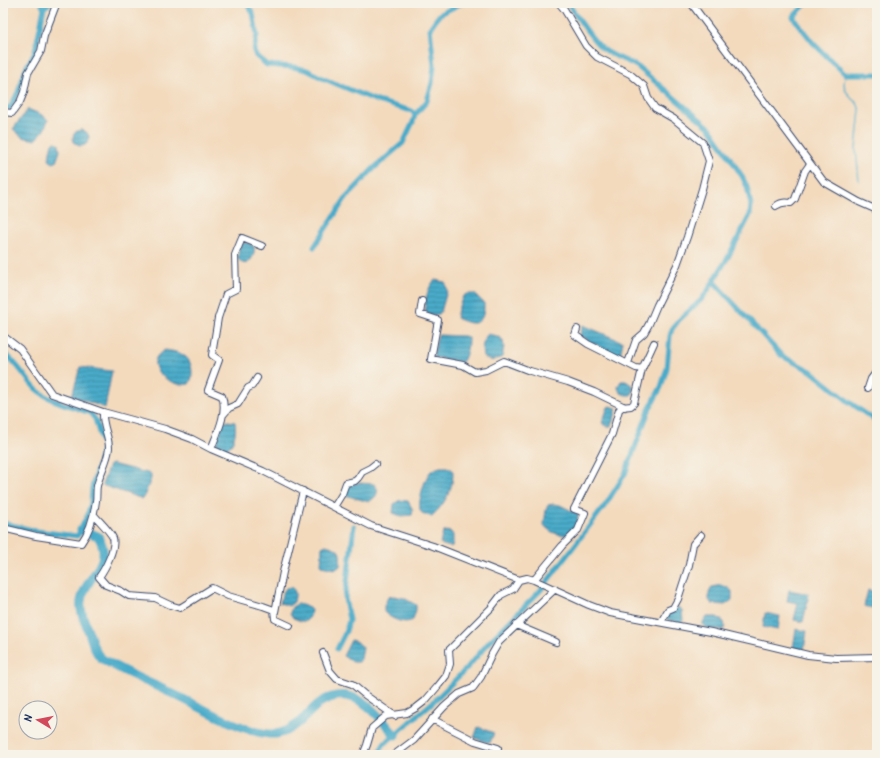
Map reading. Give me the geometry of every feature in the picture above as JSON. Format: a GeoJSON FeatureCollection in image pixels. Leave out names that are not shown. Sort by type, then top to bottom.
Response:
{"type":"FeatureCollection","features":[{"type":"Feature","properties":{"kind":"street"},"geometry":{"type":"LineString","coordinates":[[559,3],[586,46],[597,57],[630,74],[644,86],[648,98],[655,108],[674,120],[703,143],[709,160],[691,223],[676,265],[644,333],[636,340],[628,363]]}},
{"type":"Feature","properties":{"kind":"street"},"geometry":{"type":"LineString","coordinates":[[691,3],[824,182],[859,202],[877,210]]}},
{"type":"Feature","properties":{"kind":"street"},"geometry":{"type":"LineString","coordinates":[[3,112],[12,113],[20,102],[28,73],[41,51],[44,36],[56,5]]}},
{"type":"Feature","properties":{"kind":"street"},"geometry":{"type":"LineString","coordinates":[[776,206],[786,202],[792,203],[805,171],[810,164]]}},
{"type":"Feature","properties":{"kind":"street"},"geometry":{"type":"LineString","coordinates":[[211,449],[223,415],[222,396],[208,390],[219,360],[212,355],[218,318],[226,294],[236,289],[235,255],[242,238],[262,246]]}},
{"type":"Feature","properties":{"kind":"street"},"geometry":{"type":"LineString","coordinates":[[422,301],[420,314],[438,320],[431,359],[463,365],[475,372],[486,370],[504,361],[530,372],[568,382],[594,392],[625,407]]}},
{"type":"Feature","properties":{"kind":"street"},"geometry":{"type":"LineString","coordinates":[[577,329],[575,335],[588,344],[642,369]]}},
{"type":"Feature","properties":{"kind":"street"},"geometry":{"type":"LineString","coordinates":[[3,336],[20,348],[52,394],[103,412],[192,439],[211,449],[263,471],[372,526],[432,546],[519,580],[527,578],[534,580],[610,613],[711,632],[808,655],[836,658],[877,657]]}},
{"type":"Feature","properties":{"kind":"street"},"geometry":{"type":"LineString","coordinates":[[534,580],[562,546],[578,530],[585,513],[574,509],[612,434],[619,410],[622,407],[631,406],[634,403],[642,369],[654,343]]}},
{"type":"Feature","properties":{"kind":"street"},"geometry":{"type":"LineString","coordinates":[[868,388],[871,379],[877,371]]}},
{"type":"Feature","properties":{"kind":"street"},"geometry":{"type":"LineString","coordinates":[[223,415],[229,408],[238,404],[248,388],[252,386],[257,378]]}},
{"type":"Feature","properties":{"kind":"street"},"geometry":{"type":"LineString","coordinates":[[3,528],[36,536],[81,544],[87,535],[94,516],[97,486],[108,455],[108,438],[102,421],[103,412]]}},
{"type":"Feature","properties":{"kind":"street"},"geometry":{"type":"LineString","coordinates":[[334,507],[342,494],[346,483],[355,481],[362,472],[375,464]]}},
{"type":"Feature","properties":{"kind":"street"},"geometry":{"type":"LineString","coordinates":[[290,626],[275,619],[275,612],[283,572],[303,491]]}},
{"type":"Feature","properties":{"kind":"street"},"geometry":{"type":"LineString","coordinates":[[94,516],[113,539],[110,557],[105,569],[99,577],[106,585],[122,591],[129,596],[155,598],[180,608],[212,588],[228,596],[263,606],[274,610],[275,612]]}},
{"type":"Feature","properties":{"kind":"street"},"geometry":{"type":"LineString","coordinates":[[661,622],[668,610],[673,608],[678,599],[689,566],[693,544],[701,535]]}},
{"type":"Feature","properties":{"kind":"street"},"geometry":{"type":"LineString","coordinates":[[363,755],[368,745],[372,728],[386,716],[395,716],[406,713],[424,701],[446,676],[450,664],[449,650],[486,613],[501,595],[513,589],[519,580]]}},
{"type":"Feature","properties":{"kind":"street"},"geometry":{"type":"LineString","coordinates":[[394,755],[414,740],[432,719],[459,694],[473,688],[481,677],[499,642],[555,589]]}},
{"type":"Feature","properties":{"kind":"street"},"geometry":{"type":"LineString","coordinates":[[516,625],[556,642]]}},
{"type":"Feature","properties":{"kind":"street"},"geometry":{"type":"LineString","coordinates":[[323,653],[330,671],[338,679],[352,684],[395,716]]}},
{"type":"Feature","properties":{"kind":"street"},"geometry":{"type":"LineString","coordinates":[[432,719],[475,741],[498,748]]}},
{"type":"Feature","properties":{"kind":"water"},"geometry":{"type":"Polygon","coordinates":[[[28,109],[42,115],[48,120],[44,130],[35,140],[22,137],[13,129],[28,109]]]}},
{"type":"Feature","properties":{"kind":"water"},"geometry":{"type":"Polygon","coordinates":[[[81,130],[87,132],[89,138],[87,144],[81,146],[75,144],[73,138],[75,132],[81,130]]]}},
{"type":"Feature","properties":{"kind":"water"},"geometry":{"type":"Polygon","coordinates":[[[56,142],[59,144],[60,151],[56,162],[53,163],[49,160],[50,151],[52,143],[56,142]]]}},
{"type":"Feature","properties":{"kind":"water"},"geometry":{"type":"Polygon","coordinates":[[[242,243],[248,243],[254,246],[253,256],[247,264],[242,263],[238,259],[239,248],[242,243]]]}},
{"type":"Feature","properties":{"kind":"water"},"geometry":{"type":"Polygon","coordinates":[[[435,280],[445,282],[447,291],[441,312],[438,315],[427,314],[425,306],[428,291],[435,280]]]}},
{"type":"Feature","properties":{"kind":"water"},"geometry":{"type":"Polygon","coordinates":[[[467,294],[475,294],[484,303],[483,316],[477,322],[468,323],[456,318],[463,296],[467,294]]]}},
{"type":"Feature","properties":{"kind":"water"},"geometry":{"type":"Polygon","coordinates":[[[583,325],[623,342],[620,356],[580,336],[583,325]]]}},
{"type":"Feature","properties":{"kind":"water"},"geometry":{"type":"Polygon","coordinates":[[[488,334],[497,336],[503,340],[504,347],[502,357],[488,360],[483,357],[482,349],[484,338],[488,334]]]}},
{"type":"Feature","properties":{"kind":"water"},"geometry":{"type":"Polygon","coordinates":[[[438,335],[465,336],[468,338],[466,354],[462,362],[433,357],[438,335]]]}},
{"type":"Feature","properties":{"kind":"water"},"geometry":{"type":"Polygon","coordinates":[[[165,350],[180,353],[187,358],[192,372],[189,384],[182,385],[174,383],[160,374],[156,368],[155,362],[158,356],[165,350]]]}},
{"type":"Feature","properties":{"kind":"water"},"geometry":{"type":"Polygon","coordinates":[[[80,367],[112,371],[105,408],[72,396],[80,367]]]}},
{"type":"Feature","properties":{"kind":"water"},"geometry":{"type":"Polygon","coordinates":[[[621,381],[626,381],[633,386],[633,393],[631,395],[626,395],[620,392],[618,386],[621,381]]]}},
{"type":"Feature","properties":{"kind":"water"},"geometry":{"type":"Polygon","coordinates":[[[610,406],[617,408],[611,426],[606,426],[602,423],[608,407],[610,406]]]}},
{"type":"Feature","properties":{"kind":"water"},"geometry":{"type":"Polygon","coordinates":[[[228,421],[235,422],[236,430],[233,442],[225,450],[220,449],[216,444],[223,423],[228,421]]]}},
{"type":"Feature","properties":{"kind":"water"},"geometry":{"type":"Polygon","coordinates":[[[112,464],[151,474],[151,479],[143,499],[102,485],[109,465],[112,464]]]}},
{"type":"Feature","properties":{"kind":"water"},"geometry":{"type":"Polygon","coordinates":[[[440,467],[447,467],[453,470],[452,483],[445,501],[432,516],[428,516],[421,512],[420,498],[429,474],[431,471],[440,467]]]}},
{"type":"Feature","properties":{"kind":"water"},"geometry":{"type":"Polygon","coordinates":[[[358,483],[374,484],[378,490],[376,496],[369,502],[345,495],[346,488],[349,485],[358,483]]]}},
{"type":"Feature","properties":{"kind":"water"},"geometry":{"type":"Polygon","coordinates":[[[400,500],[408,501],[413,510],[412,515],[401,516],[393,513],[394,504],[400,500]]]}},
{"type":"Feature","properties":{"kind":"water"},"geometry":{"type":"Polygon","coordinates":[[[548,505],[560,505],[578,514],[576,526],[568,535],[554,533],[544,525],[548,505]]]}},
{"type":"Feature","properties":{"kind":"water"},"geometry":{"type":"Polygon","coordinates":[[[445,531],[451,532],[453,535],[453,545],[451,547],[440,543],[445,531]]]}},
{"type":"Feature","properties":{"kind":"water"},"geometry":{"type":"Polygon","coordinates":[[[326,545],[339,551],[340,566],[336,569],[321,566],[322,547],[326,545]]]}},
{"type":"Feature","properties":{"kind":"water"},"geometry":{"type":"Polygon","coordinates":[[[720,585],[727,587],[732,591],[732,600],[725,605],[712,604],[709,600],[709,593],[712,587],[720,585]]]}},
{"type":"Feature","properties":{"kind":"water"},"geometry":{"type":"Polygon","coordinates":[[[291,587],[295,592],[294,602],[289,606],[280,603],[282,594],[286,588],[291,587]]]}},
{"type":"Feature","properties":{"kind":"water"},"geometry":{"type":"Polygon","coordinates":[[[789,590],[809,594],[803,622],[794,620],[798,603],[787,601],[789,590]]]}},
{"type":"Feature","properties":{"kind":"water"},"geometry":{"type":"Polygon","coordinates":[[[868,590],[877,592],[877,609],[864,606],[868,590]]]}},
{"type":"Feature","properties":{"kind":"water"},"geometry":{"type":"Polygon","coordinates":[[[394,596],[404,598],[416,605],[413,620],[402,622],[390,617],[384,612],[384,606],[388,597],[394,596]]]}},
{"type":"Feature","properties":{"kind":"water"},"geometry":{"type":"Polygon","coordinates":[[[297,604],[307,606],[311,610],[310,617],[306,621],[293,618],[290,613],[292,607],[297,604]]]}},
{"type":"Feature","properties":{"kind":"water"},"geometry":{"type":"Polygon","coordinates":[[[676,608],[680,608],[682,610],[683,621],[681,623],[666,619],[668,614],[676,608]]]}},
{"type":"Feature","properties":{"kind":"water"},"geometry":{"type":"Polygon","coordinates":[[[765,613],[780,616],[778,630],[763,627],[765,613]]]}},
{"type":"Feature","properties":{"kind":"water"},"geometry":{"type":"Polygon","coordinates":[[[707,617],[717,617],[724,622],[725,627],[723,630],[709,629],[703,625],[703,622],[707,617]]]}},
{"type":"Feature","properties":{"kind":"water"},"geometry":{"type":"Polygon","coordinates":[[[796,629],[807,631],[804,650],[793,648],[796,629]]]}},
{"type":"Feature","properties":{"kind":"water"},"geometry":{"type":"Polygon","coordinates":[[[351,640],[357,642],[363,647],[359,662],[353,662],[343,656],[351,640]]]}},
{"type":"Feature","properties":{"kind":"water"},"geometry":{"type":"Polygon","coordinates":[[[478,727],[494,733],[490,743],[474,738],[478,727]]]}},
{"type":"Feature","properties":{"kind":"waterway"},"geometry":{"type":"LineString","coordinates":[[3,107],[10,108],[18,92],[25,70],[35,51],[45,3]]}},
{"type":"Feature","properties":{"kind":"waterway"},"geometry":{"type":"LineString","coordinates":[[246,3],[253,13],[257,35],[254,51],[256,56],[267,65],[293,67],[307,70],[322,78],[377,101],[412,111],[415,115],[403,143],[373,169],[345,199],[314,247]]}},
{"type":"Feature","properties":{"kind":"waterway"},"geometry":{"type":"LineString","coordinates":[[415,115],[427,101],[432,83],[434,65],[430,28],[440,14],[462,3]]}},
{"type":"Feature","properties":{"kind":"waterway"},"geometry":{"type":"LineString","coordinates":[[377,755],[384,744],[433,702],[466,669],[491,640],[540,591],[606,504],[625,474],[649,410],[661,387],[667,368],[672,329],[707,292],[728,257],[750,215],[751,205],[747,187],[742,176],[710,128],[638,67],[602,48],[589,33],[568,3]]}},
{"type":"Feature","properties":{"kind":"waterway"},"geometry":{"type":"LineString","coordinates":[[807,3],[793,17],[813,43],[845,74],[877,74]]}},
{"type":"Feature","properties":{"kind":"waterway"},"geometry":{"type":"LineString","coordinates":[[845,74],[844,85],[846,91],[857,103],[860,110],[856,149],[859,181]]}},
{"type":"Feature","properties":{"kind":"waterway"},"geometry":{"type":"LineString","coordinates":[[714,282],[782,356],[811,371],[877,422]]}},
{"type":"Feature","properties":{"kind":"waterway"},"geometry":{"type":"LineString","coordinates":[[3,352],[12,360],[36,389],[54,400],[90,413],[95,419],[103,446],[92,488],[91,503],[87,516],[77,536],[37,531],[3,523]]}},
{"type":"Feature","properties":{"kind":"waterway"},"geometry":{"type":"LineString","coordinates":[[337,649],[346,631],[349,620],[345,598],[354,526]]}},
{"type":"Feature","properties":{"kind":"waterway"},"geometry":{"type":"LineString","coordinates":[[81,530],[98,536],[102,546],[103,554],[101,562],[88,584],[81,601],[83,617],[97,653],[101,658],[220,717],[258,732],[278,734],[286,731],[294,727],[321,702],[333,697],[344,696],[354,698],[363,703],[372,710],[395,735]]}}]}
